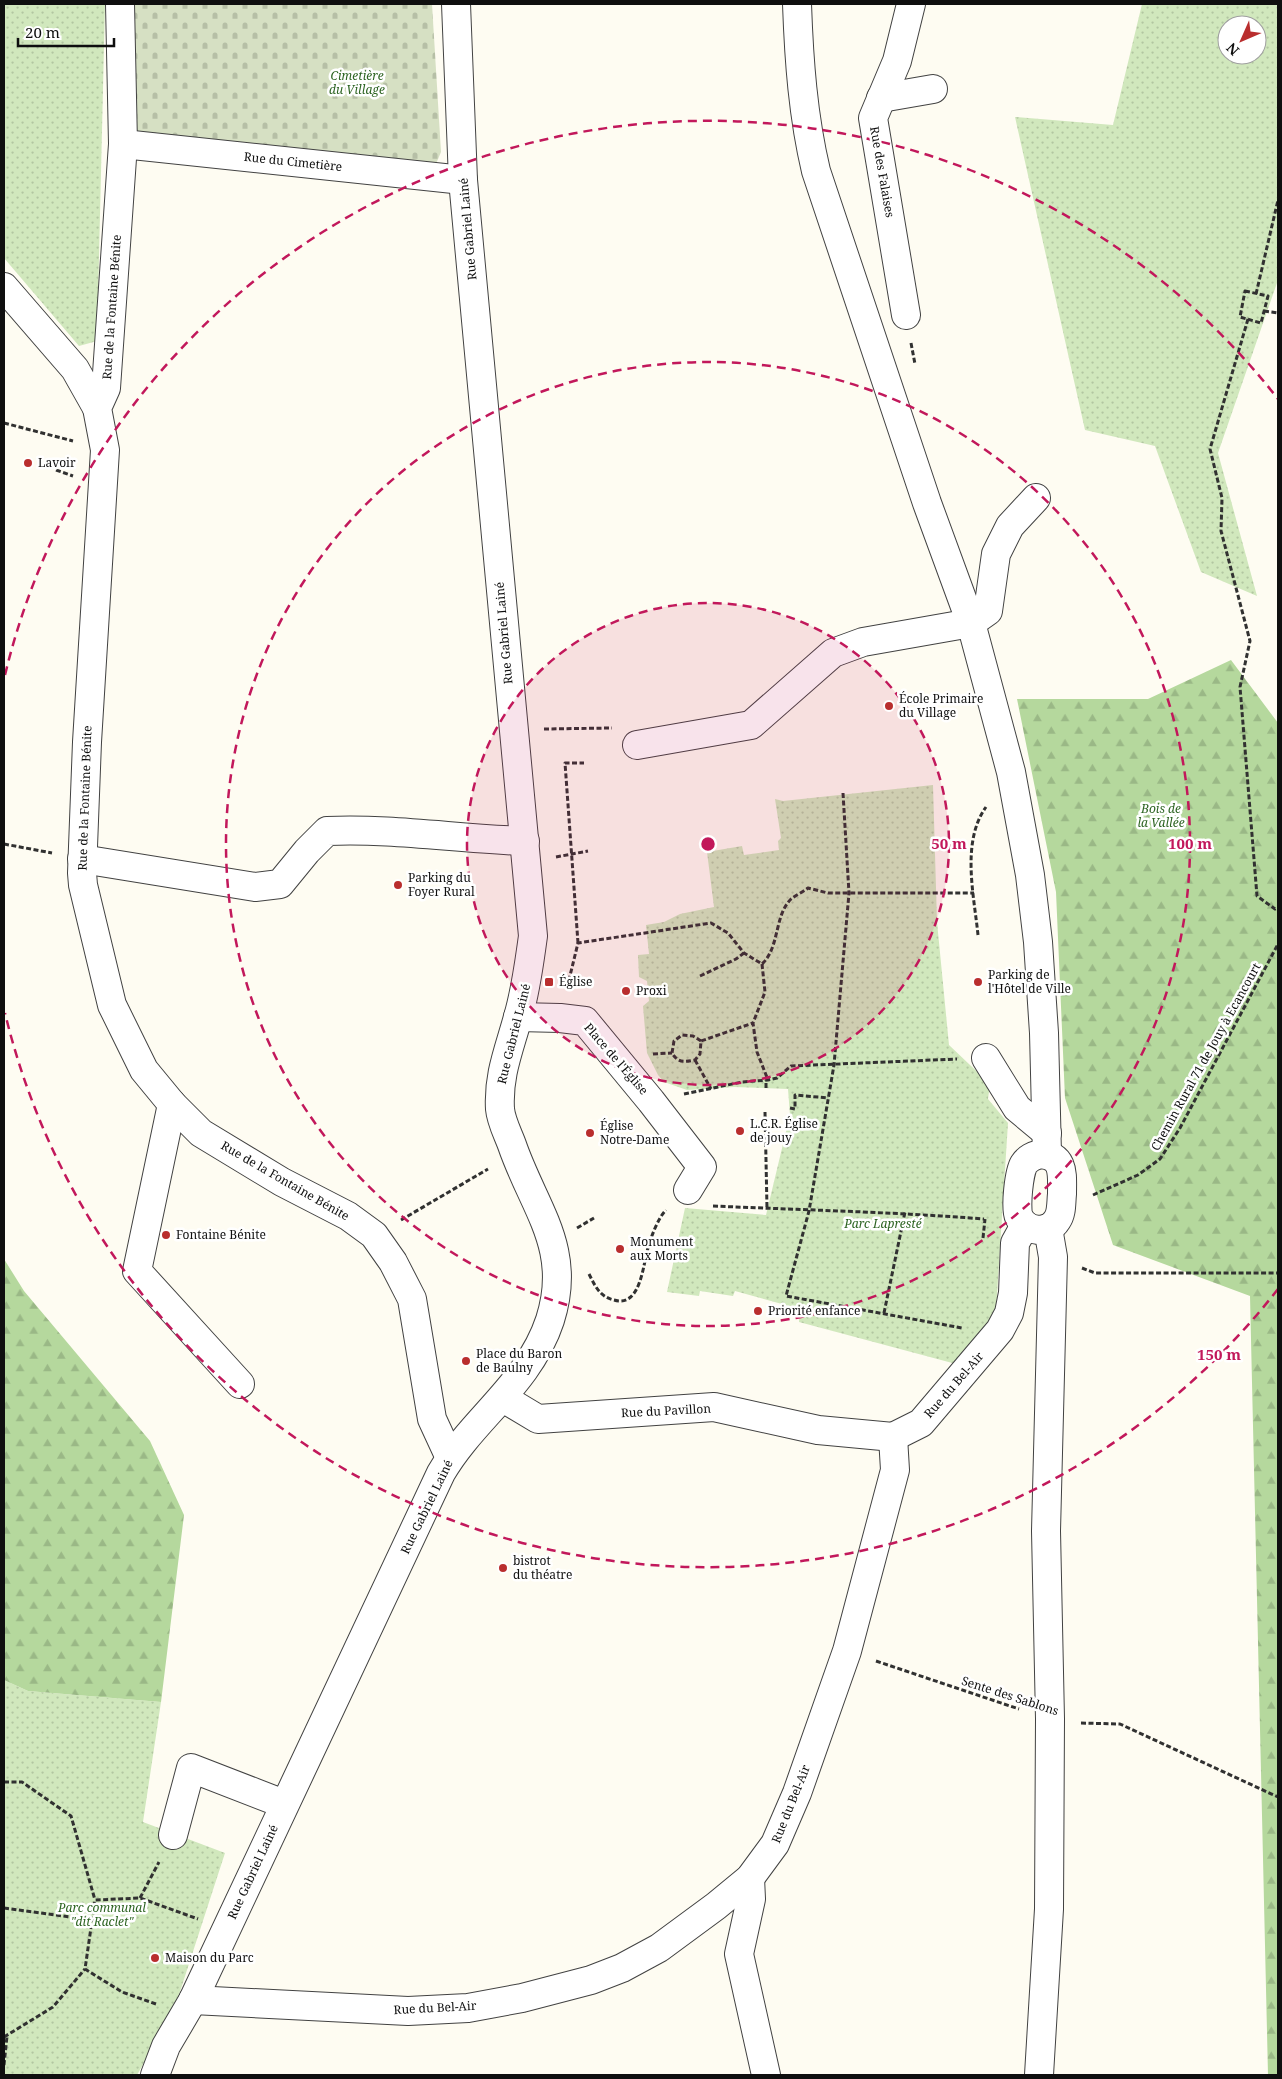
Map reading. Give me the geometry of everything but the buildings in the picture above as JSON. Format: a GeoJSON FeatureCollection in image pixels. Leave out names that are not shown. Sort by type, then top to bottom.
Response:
{"type":"FeatureCollection","features":[{"type":"Feature","properties":{"kind":"street","name":"Rue de la Fontaine Bénite"},"geometry":{"type":"LineString","coordinates":[[120,4],[123,144],[106,388],[97,408],[105,450],[87,732],[82,859],[83,886],[112,1005],[144,1070],[172,1104],[201,1132],[236,1155],[348,1216],[374,1235],[393,1262],[412,1299],[432,1419],[450,1458]]}},
{"type":"Feature","properties":{"kind":"street","name":"Rue Gabriel Lainé"},"geometry":{"type":"LineString","coordinates":[[155,2075],[166,2046],[193,2000],[284,1804],[450,1458],[504,1398],[534,1356],[550,1320],[558,1281],[558,1262],[553,1242],[516,1158],[500,1112],[500,1080],[528,979],[532,936],[525,841],[463,180],[456,4]]}},
{"type":"Feature","properties":{"kind":"street"},"geometry":{"type":"LineString","coordinates":[[797,4],[799,67],[808,135],[816,171],[928,503],[971,623],[1011,772],[1030,875],[1038,942],[1044,1033],[1047,1144],[1040,1154],[1029,1158],[1021,1172],[1017,1211],[1045,1222]]}},
{"type":"Feature","properties":{"kind":"street","name":"Rue des Falaises"},"geometry":{"type":"LineString","coordinates":[[906,315],[873,118],[897,61],[911,4]]}},
{"type":"Feature","properties":{"kind":"street"},"geometry":{"type":"LineString","coordinates":[[881,98],[933,90]]}},
{"type":"Feature","properties":{"kind":"street","name":"Rue du Cimetière"},"geometry":{"type":"LineString","coordinates":[[123,144],[463,180]]}},
{"type":"Feature","properties":{"kind":"street"},"geometry":{"type":"LineString","coordinates":[[437,160],[463,180]]}},
{"type":"Feature","properties":{"kind":"street"},"geometry":{"type":"LineString","coordinates":[[4,287],[74,369],[97,408]]}},
{"type":"Feature","properties":{"kind":"street"},"geometry":{"type":"LineString","coordinates":[[637,745],[751,725],[833,653],[863,642],[971,623],[988,611],[996,554],[1006,532],[1036,498]]}},
{"type":"Feature","properties":{"kind":"street"},"geometry":{"type":"LineString","coordinates":[[82,859],[255,887],[280,884],[326,831],[364,830],[525,841]]}},
{"type":"Feature","properties":{"kind":"street","name":"Place de l'Église"},"geometry":{"type":"LineString","coordinates":[[518,1017],[560,1018],[585,1021],[652,1101],[702,1167],[687,1201]]}},
{"type":"Feature","properties":{"kind":"street"},"geometry":{"type":"LineString","coordinates":[[986,1058],[1017,1108],[1047,1144],[1054,1158],[1063,1169],[1045,1222],[1053,1257],[1046,1531],[1050,1719],[1049,1909],[1039,2075]]}},
{"type":"Feature","properties":{"kind":"street"},"geometry":{"type":"LineString","coordinates":[[172,1104],[137,1271],[240,1384]]}},
{"type":"Feature","properties":{"kind":"street","name":"Rue du Bel-Air"},"geometry":{"type":"LineString","coordinates":[[193,2000],[408,2011],[468,2008],[522,1998],[591,1980],[622,1968],[659,1948],[750,1878],[775,1844],[797,1793],[846,1651],[895,1470],[893,1437],[921,1423],[1000,1330],[1009,1313],[1013,1293],[1015,1242],[1045,1222]]}},
{"type":"Feature","properties":{"kind":"street","name":"Rue du Pavillon"},"geometry":{"type":"LineString","coordinates":[[504,1398],[538,1420],[714,1407],[818,1430],[893,1437]]}},
{"type":"Feature","properties":{"kind":"street"},"geometry":{"type":"LineString","coordinates":[[173,1834],[191,1768],[284,1804]]}},
{"type":"Feature","properties":{"kind":"street"},"geometry":{"type":"LineString","coordinates":[[750,1878],[750,1899],[739,1954],[766,2075]]}},
{"type":"Feature","properties":{"kind":"path"},"geometry":{"type":"LineString","coordinates":[[1256,294],[1278,200]]}},
{"type":"Feature","properties":{"kind":"path"},"geometry":{"type":"LineString","coordinates":[[1245,292],[1256,294],[1268,296],[1261,323],[1240,317],[1245,292]]}},
{"type":"Feature","properties":{"kind":"path"},"geometry":{"type":"LineString","coordinates":[[1264,311],[1278,313]]}},
{"type":"Feature","properties":{"kind":"path"},"geometry":{"type":"LineString","coordinates":[[1248,319],[1210,449],[1222,498],[1221,530],[1250,641],[1240,687],[1258,896],[1275,909],[1278,908]]}},
{"type":"Feature","properties":{"kind":"path"},"geometry":{"type":"LineString","coordinates":[[4,423],[105,450]]}},
{"type":"Feature","properties":{"kind":"path"},"geometry":{"type":"LineString","coordinates":[[514,730],[638,728],[637,745]]}},
{"type":"Feature","properties":{"kind":"path"},"geometry":{"type":"LineString","coordinates":[[560,1018],[578,943],[565,763],[584,763]]}},
{"type":"Feature","properties":{"kind":"path"},"geometry":{"type":"LineString","coordinates":[[978,935],[971,854],[979,816],[1011,772]]}},
{"type":"Feature","properties":{"kind":"path"},"geometry":{"type":"LineString","coordinates":[[843,793],[850,893],[834,1065],[809,1211],[786,1296],[970,1330]]}},
{"type":"Feature","properties":{"kind":"path"},"geometry":{"type":"LineString","coordinates":[[4,844],[82,859]]}},
{"type":"Feature","properties":{"kind":"path"},"geometry":{"type":"LineString","coordinates":[[572,854],[588,851]]}},
{"type":"Feature","properties":{"kind":"path"},"geometry":{"type":"LineString","coordinates":[[762,964],[769,958],[781,918],[790,900],[808,888],[828,892],[850,893],[974,893]]}},
{"type":"Feature","properties":{"kind":"path"},"geometry":{"type":"LineString","coordinates":[[578,943],[711,923],[728,933],[744,953],[762,964]]}},
{"type":"Feature","properties":{"kind":"path","name":"Chemin Rural 71 de Jouy à Ecancourt"},"geometry":{"type":"LineString","coordinates":[[1045,1222],[1110,1186],[1138,1175],[1160,1159],[1180,1128],[1278,944]]}},
{"type":"Feature","properties":{"kind":"path"},"geometry":{"type":"LineString","coordinates":[[700,976],[736,959],[744,953]]}},
{"type":"Feature","properties":{"kind":"path"},"geometry":{"type":"LineString","coordinates":[[762,964],[765,992],[753,1023],[757,1052],[767,1080],[766,1088]]}},
{"type":"Feature","properties":{"kind":"path"},"geometry":{"type":"LineString","coordinates":[[701,1041],[753,1023]]}},
{"type":"Feature","properties":{"kind":"path"},"geometry":{"type":"LineString","coordinates":[[682,1035],[693,1036],[701,1041],[700,1054],[695,1060],[682,1062],[676,1060],[672,1053],[674,1041],[682,1035]]}},
{"type":"Feature","properties":{"kind":"path"},"geometry":{"type":"LineString","coordinates":[[657,1054],[672,1053]]}},
{"type":"Feature","properties":{"kind":"path"},"geometry":{"type":"LineString","coordinates":[[695,1060],[711,1089],[742,1082],[777,1078],[790,1066],[930,1060]]}},
{"type":"Feature","properties":{"kind":"path"},"geometry":{"type":"LineString","coordinates":[[790,1108],[796,1109],[796,1095],[828,1098]]}},
{"type":"Feature","properties":{"kind":"path"},"geometry":{"type":"LineString","coordinates":[[765,1112],[767,1208]]}},
{"type":"Feature","properties":{"kind":"path"},"geometry":{"type":"LineString","coordinates":[[374,1235],[492,1166]]}},
{"type":"Feature","properties":{"kind":"path"},"geometry":{"type":"LineString","coordinates":[[553,1242],[578,1253],[598,1290],[608,1299],[619,1302],[632,1296],[642,1279],[648,1248],[664,1212],[687,1201],[809,1211],[905,1212],[984,1219],[983,1243]]}},
{"type":"Feature","properties":{"kind":"path"},"geometry":{"type":"LineString","coordinates":[[884,1313],[905,1212]]}},
{"type":"Feature","properties":{"kind":"path"},"geometry":{"type":"LineString","coordinates":[[1095,1273],[1278,1273]]}},
{"type":"Feature","properties":{"kind":"path","name":"Sente des Sablons"},"geometry":{"type":"LineString","coordinates":[[846,1651],[1064,1723],[1120,1724],[1278,1797]]}},
{"type":"Feature","properties":{"kind":"path"},"geometry":{"type":"LineString","coordinates":[[4,1782],[22,1782],[71,1816],[95,1900],[85,1969],[53,2007],[6,2037],[4,2065]]}},
{"type":"Feature","properties":{"kind":"path"},"geometry":{"type":"LineString","coordinates":[[140,1898],[173,1834]]}},
{"type":"Feature","properties":{"kind":"path"},"geometry":{"type":"LineString","coordinates":[[95,1900],[140,1898],[204,1920]]}},
{"type":"Feature","properties":{"kind":"path"},"geometry":{"type":"LineString","coordinates":[[4,1908],[92,1920]]}},
{"type":"Feature","properties":{"kind":"path"},"geometry":{"type":"LineString","coordinates":[[85,1969],[122,1992],[165,2007]]}},
{"type":"Feature","properties":{"kind":"green space"},"geometry":{"type":"Polygon","coordinates":[[[4,4],[105,4],[97,341],[79,346],[4,258],[4,4]]]}},
{"type":"Feature","properties":{"kind":"green space","name":"Cimetière du Village"},"geometry":{"type":"Polygon","coordinates":[[[132,4],[432,4],[441,152],[433,171],[134,136],[132,4]]]}},
{"type":"Feature","properties":{"kind":"green space"},"geometry":{"type":"Polygon","coordinates":[[[1142,4],[1278,4],[1278,280],[1218,453],[1257,596],[1201,572],[1155,446],[1085,430],[1015,117],[1113,125],[1142,4]]]}},
{"type":"Feature","properties":{"kind":"green space","name":"Bois de la Vallée"},"geometry":{"type":"Polygon","coordinates":[[[1231,660],[1278,723],[1278,2075],[1268,2075],[1250,1296],[1113,1245],[1065,1098],[1056,892],[1017,699],[1148,699],[1231,660]]]}},
{"type":"Feature","properties":{"kind":"green space","name":"Parc Lapresté"},"geometry":{"type":"Polygon","coordinates":[[[933,785],[937,922],[949,1045],[990,1084],[988,1099],[1008,1123],[996,1310],[981,1341],[956,1364],[799,1322],[800,1309],[735,1291],[733,1296],[700,1291],[699,1296],[667,1292],[685,1208],[766,1215],[790,1115],[788,1089],[734,1087],[687,1090],[664,1082],[658,1075],[647,1053],[643,1006],[649,1001],[647,981],[639,977],[638,955],[649,954],[646,925],[664,922],[680,914],[714,907],[707,852],[742,846],[744,855],[779,850],[778,841],[781,838],[775,799],[783,801],[933,785]]]}},
{"type":"Feature","properties":{"kind":"green space"},"geometry":{"type":"Polygon","coordinates":[[[4,1259],[24,1291],[150,1441],[184,1515],[161,1702],[28,1691],[4,1680],[4,1259]]]}},
{"type":"Feature","properties":{"kind":"green space","name":"Parc communal \"dit Raclet\""},"geometry":{"type":"Polygon","coordinates":[[[4,1680],[28,1691],[161,1702],[143,1822],[225,1853],[174,2010],[137,2075],[4,2075],[4,1680]]]}},
{"type":"Feature","properties":{"kind":"place","name":"Lavoir"},"geometry":{"type":"Point","coordinates":[28,463]}},
{"type":"Feature","properties":{"kind":"place","name":"École Primaire du Village"},"geometry":{"type":"Point","coordinates":[889,706]}},
{"type":"Feature","properties":{"kind":"place","name":"Parking du Foyer Rural"},"geometry":{"type":"Point","coordinates":[398,885]}},
{"type":"Feature","properties":{"kind":"place","name":"Église"},"geometry":{"type":"Point","coordinates":[549,982]}},
{"type":"Feature","properties":{"kind":"place","name":"Parking de l'Hôtel de Ville"},"geometry":{"type":"Point","coordinates":[978,982]}},
{"type":"Feature","properties":{"kind":"place","name":"Proxi"},"geometry":{"type":"Point","coordinates":[626,991]}},
{"type":"Feature","properties":{"kind":"place","name":"L.C.R. Église de jouy"},"geometry":{"type":"Point","coordinates":[740,1131]}},
{"type":"Feature","properties":{"kind":"place","name":"Église Notre-Dame"},"geometry":{"type":"Point","coordinates":[590,1133]}},
{"type":"Feature","properties":{"kind":"place","name":"Fontaine Bénite"},"geometry":{"type":"Point","coordinates":[166,1235]}},
{"type":"Feature","properties":{"kind":"place","name":"Monument aux Morts"},"geometry":{"type":"Point","coordinates":[620,1249]}},
{"type":"Feature","properties":{"kind":"place","name":"Priorité enfance"},"geometry":{"type":"Point","coordinates":[758,1311]}},
{"type":"Feature","properties":{"kind":"place","name":"Place du Baron de Baulny"},"geometry":{"type":"Point","coordinates":[466,1361]}},
{"type":"Feature","properties":{"kind":"place","name":"bistrot du théatre"},"geometry":{"type":"Point","coordinates":[503,1568]}},
{"type":"Feature","properties":{"kind":"place","name":"Maison du Parc"},"geometry":{"type":"Point","coordinates":[155,1958]}}]}
